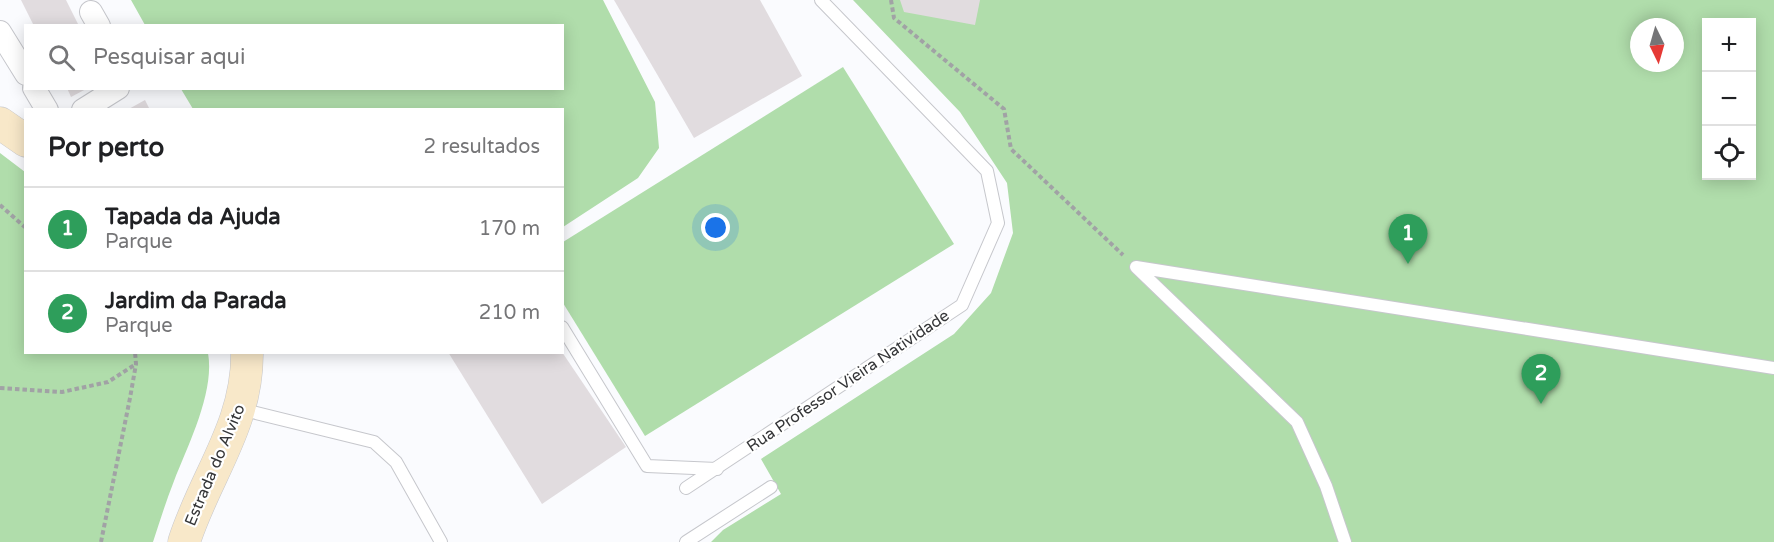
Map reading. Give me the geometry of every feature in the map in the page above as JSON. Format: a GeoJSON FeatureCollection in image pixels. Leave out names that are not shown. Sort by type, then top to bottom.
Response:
{"type":"FeatureCollection","features":[{"type":"Feature","properties":{"kind":"street"},"geometry":{"type":"LineString","coordinates":[[0,32],[24,71]]}},
{"type":"Feature","properties":{"kind":"street"},"geometry":{"type":"LineString","coordinates":[[35,90],[46,108]]}},
{"type":"Feature","properties":{"kind":"street"},"geometry":{"type":"LineString","coordinates":[[86,108],[115,90]]}},
{"type":"Feature","properties":{"kind":"street"},"geometry":{"type":"LineString","coordinates":[[0,123],[24,140]]}},
{"type":"Feature","properties":{"kind":"street","name":"Estrada do Alvito"},"geometry":{"type":"LineString","coordinates":[[184,542],[240,409],[247,374],[247,354]]}},
{"type":"Feature","properties":{"kind":"lane","name":"Rua Professor Vieira Natividade"},"geometry":{"type":"LineString","coordinates":[[686,488],[962,305],[998,223],[987,171],[821,0]]}},
{"type":"Feature","properties":{"kind":"lane"},"geometry":{"type":"LineString","coordinates":[[1136,267],[1774,368]]}},
{"type":"Feature","properties":{"kind":"lane"},"geometry":{"type":"LineString","coordinates":[[1136,267],[1297,422],[1326,486],[1344,542]]}},
{"type":"Feature","properties":{"kind":"lane"},"geometry":{"type":"LineString","coordinates":[[564,330],[647,466],[717,469]]}},
{"type":"Feature","properties":{"kind":"lane"},"geometry":{"type":"LineString","coordinates":[[240,409],[374,442],[396,462],[441,542]]}},
{"type":"Feature","properties":{"kind":"lane"},"geometry":{"type":"LineString","coordinates":[[686,542],[771,487]]}},
{"type":"Feature","properties":{"kind":"path"},"geometry":{"type":"LineString","coordinates":[[891,0],[894,18],[1004,109],[1011,148],[1136,267]]}},
{"type":"Feature","properties":{"kind":"path"},"geometry":{"type":"LineString","coordinates":[[0,205],[24,226]]}},
{"type":"Feature","properties":{"kind":"path"},"geometry":{"type":"LineString","coordinates":[[101,542],[136,364],[135,354]]}},
{"type":"Feature","properties":{"kind":"path"},"geometry":{"type":"LineString","coordinates":[[0,388],[62,392],[108,382],[136,364]]}},
{"type":"Feature","properties":{"kind":"green space"},"geometry":{"type":"Polygon","coordinates":[[[131,0],[603,0],[655,102],[659,148],[638,178],[564,226],[564,108],[192,108],[182,90],[564,90],[564,24],[144,24],[131,0]]]}},
{"type":"Feature","properties":{"kind":"green space"},"geometry":{"type":"Polygon","coordinates":[[[853,0],[1774,0],[1774,542],[711,542],[723,530],[781,494],[761,459],[954,334],[991,293],[1013,233],[1007,183],[960,112],[853,0]]]}},
{"type":"Feature","properties":{"kind":"green space"},"geometry":{"type":"Polygon","coordinates":[[[843,67],[954,244],[645,436],[564,305],[564,241],[843,67]]]}},
{"type":"Feature","properties":{"kind":"green space"},"geometry":{"type":"Polygon","coordinates":[[[0,153],[24,171],[24,354],[208,354],[209,368],[208,384],[199,418],[168,496],[153,542],[0,542],[0,153]]]}},
{"type":"Feature","properties":{"kind":"building"},"geometry":{"type":"Polygon","coordinates":[[[21,0],[66,0],[78,24],[33,24],[21,0]]]}},
{"type":"Feature","properties":{"kind":"building"},"geometry":{"type":"Polygon","coordinates":[[[614,0],[760,0],[802,76],[694,138],[614,0]]]}},
{"type":"Feature","properties":{"kind":"building"},"geometry":{"type":"Polygon","coordinates":[[[900,0],[980,0],[975,25],[904,12],[900,0]]]}},
{"type":"Feature","properties":{"kind":"building"},"geometry":{"type":"Polygon","coordinates":[[[68,90],[84,90],[71,97],[68,90]]]}},
{"type":"Feature","properties":{"kind":"building"},"geometry":{"type":"Polygon","coordinates":[[[145,100],[149,108],[131,108],[145,100]]]}},
{"type":"Feature","properties":{"kind":"building"},"geometry":{"type":"Polygon","coordinates":[[[449,354],[563,354],[626,447],[542,504],[449,354]]]}},
{"type":"Feature","properties":{"kind":"place","name":"Tapada da Ajuda"},"geometry":{"type":"Point","coordinates":[1408,264]}},
{"type":"Feature","properties":{"kind":"place","name":"Jardim da Parada"},"geometry":{"type":"Point","coordinates":[1541,404]}}]}
